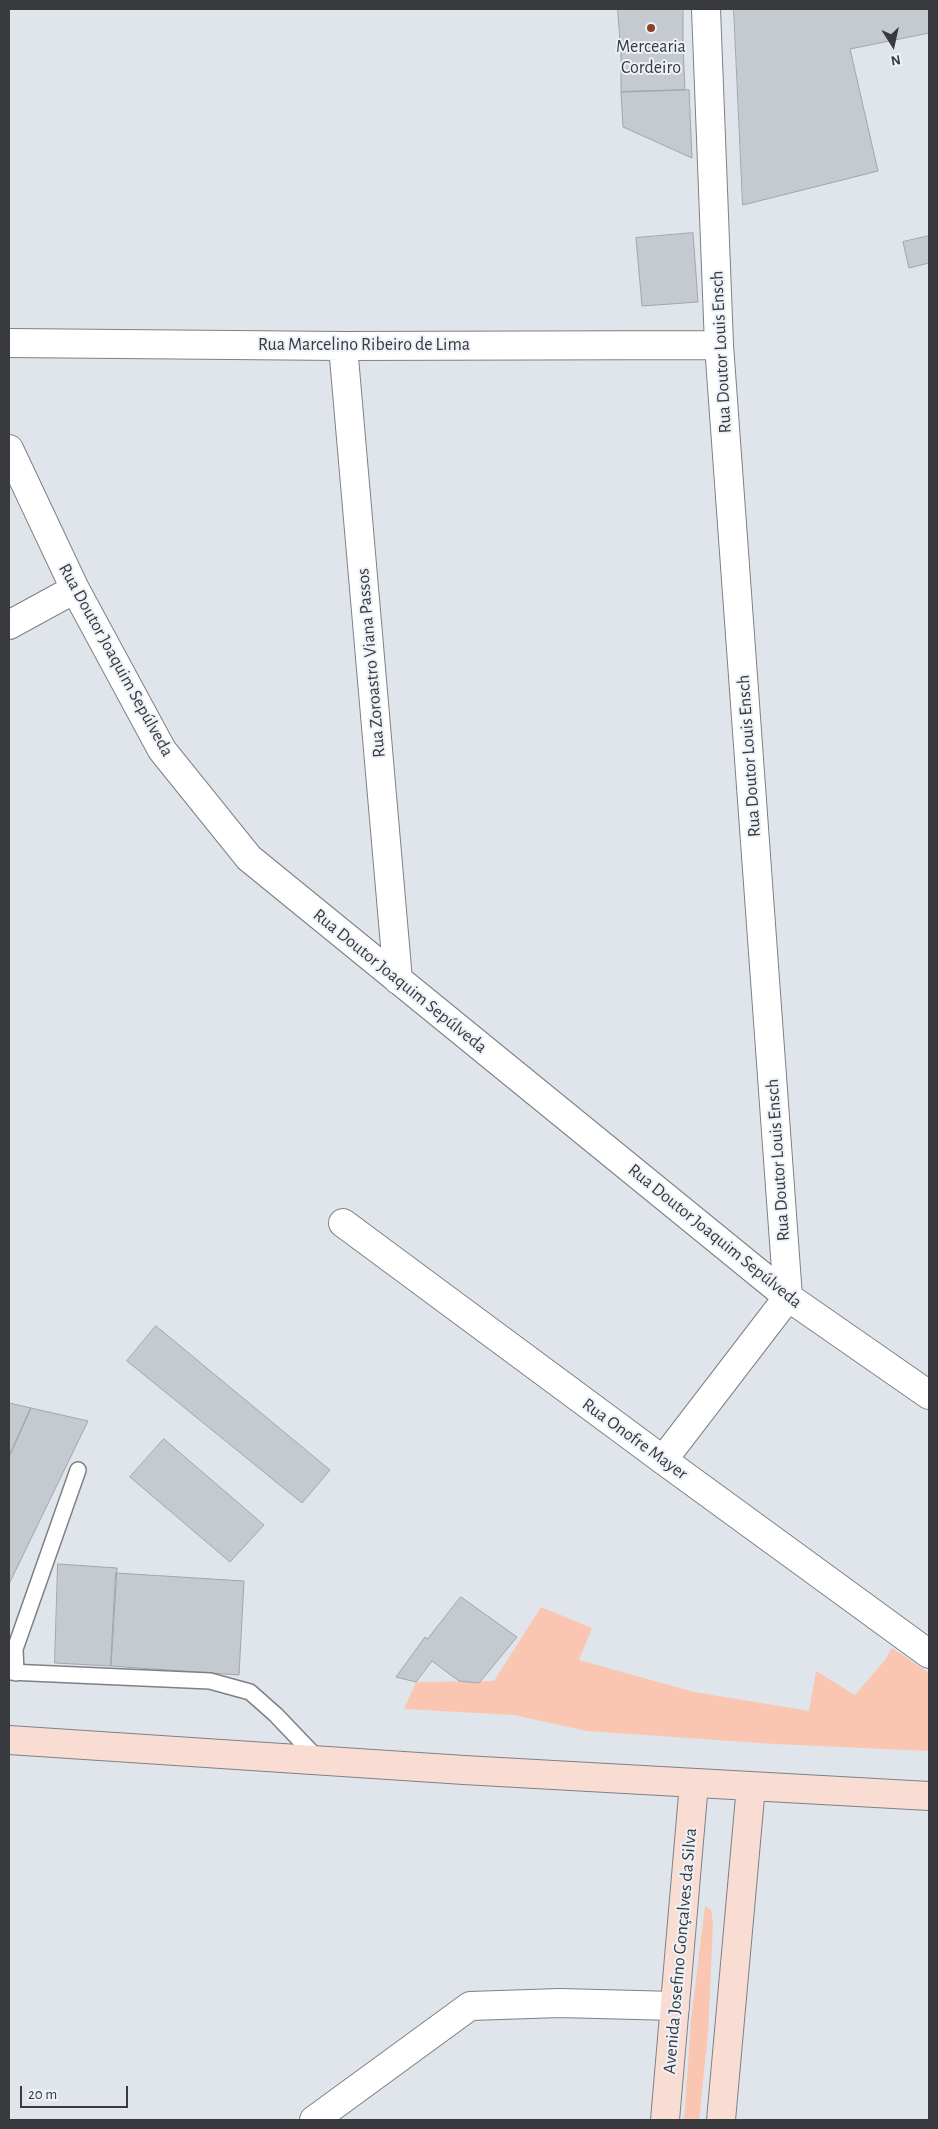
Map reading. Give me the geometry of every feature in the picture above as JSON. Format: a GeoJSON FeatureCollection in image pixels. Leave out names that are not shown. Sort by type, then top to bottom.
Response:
{"type":"FeatureCollection","features":[{"type":"Feature","properties":{"kind":"main road"},"geometry":{"type":"LineString","coordinates":[[9,1740],[464,1770],[929,1796]]}},
{"type":"Feature","properties":{"kind":"main road","name":"Avenida Josefino Gonçalves da Silva"},"geometry":{"type":"LineString","coordinates":[[665,2120],[694,1783]]}},
{"type":"Feature","properties":{"kind":"main road"},"geometry":{"type":"LineString","coordinates":[[721,2120],[752,1786]]}},
{"type":"Feature","properties":{"kind":"street","name":"Rua Doutor Louis Ensch"},"geometry":{"type":"LineString","coordinates":[[706,9],[719,345],[788,1297]]}},
{"type":"Feature","properties":{"kind":"street","name":"Rua Marcelino Ribeiro de Lima"},"geometry":{"type":"LineString","coordinates":[[9,343],[343,346],[719,345]]}},
{"type":"Feature","properties":{"kind":"street","name":"Rua Zoroastro Viana Passos"},"geometry":{"type":"LineString","coordinates":[[343,346],[398,980]]}},
{"type":"Feature","properties":{"kind":"street","name":"Rua Doutor Joaquim Sepúlveda"},"geometry":{"type":"LineString","coordinates":[[9,449],[75,589],[162,750],[249,858],[788,1297],[929,1394]]}},
{"type":"Feature","properties":{"kind":"street"},"geometry":{"type":"LineString","coordinates":[[9,625],[75,589]]}},
{"type":"Feature","properties":{"kind":"street","name":"Rua Onofre Mayer"},"geometry":{"type":"LineString","coordinates":[[343,1223],[929,1654]]}},
{"type":"Feature","properties":{"kind":"street"},"geometry":{"type":"LineString","coordinates":[[663,1460],[788,1297]]}},
{"type":"Feature","properties":{"kind":"street"},"geometry":{"type":"LineString","coordinates":[[314,2120],[470,2006],[560,2003],[675,2006]]}},
{"type":"Feature","properties":{"kind":"lane"},"geometry":{"type":"LineString","coordinates":[[78,1470],[15,1649],[13,1672],[210,1681],[250,1692],[276,1715],[318,1759]]}},
{"type":"Feature","properties":{"kind":"shaded area"},"geometry":{"type":"Polygon","coordinates":[[[541,1607],[592,1628],[579,1660],[694,1692],[809,1711],[816,1671],[855,1695],[885,1660],[892,1648],[929,1673],[929,1751],[775,1744],[587,1731],[514,1715],[404,1709],[416,1682],[494,1681],[541,1607]]]}},
{"type":"Feature","properties":{"kind":"shaded area"},"geometry":{"type":"Polygon","coordinates":[[[705,1906],[711,1910],[713,1922],[708,2034],[699,2120],[684,2120],[691,2020],[705,1906]]]}},
{"type":"Feature","properties":{"kind":"building","name":"Mercearia Cordeiro"},"geometry":{"type":"Polygon","coordinates":[[[618,9],[683,9],[683,47],[621,49],[618,9]]]}},
{"type":"Feature","properties":{"kind":"building"},"geometry":{"type":"Polygon","coordinates":[[[734,9],[929,9],[929,33],[850,49],[878,171],[743,205],[734,9]]]}},
{"type":"Feature","properties":{"kind":"building"},"geometry":{"type":"Polygon","coordinates":[[[683,47],[685,90],[621,92],[621,49],[683,47]]]}},
{"type":"Feature","properties":{"kind":"building"},"geometry":{"type":"Polygon","coordinates":[[[689,90],[692,158],[623,127],[621,92],[689,90]]]}},
{"type":"Feature","properties":{"kind":"building"},"geometry":{"type":"Polygon","coordinates":[[[693,233],[698,302],[642,306],[636,238],[693,233]]]}},
{"type":"Feature","properties":{"kind":"building"},"geometry":{"type":"Polygon","coordinates":[[[929,236],[929,263],[909,268],[903,242],[929,236]]]}},
{"type":"Feature","properties":{"kind":"building"},"geometry":{"type":"Polygon","coordinates":[[[156,1326],[330,1470],[302,1503],[127,1361],[156,1326]]]}},
{"type":"Feature","properties":{"kind":"building"},"geometry":{"type":"Polygon","coordinates":[[[9,1403],[31,1408],[9,1457],[9,1403]]]}},
{"type":"Feature","properties":{"kind":"building"},"geometry":{"type":"Polygon","coordinates":[[[31,1408],[88,1421],[9,1584],[9,1457],[31,1408]]]}},
{"type":"Feature","properties":{"kind":"building"},"geometry":{"type":"Polygon","coordinates":[[[164,1439],[264,1525],[230,1562],[130,1477],[164,1439]]]}},
{"type":"Feature","properties":{"kind":"building"},"geometry":{"type":"Polygon","coordinates":[[[58,1564],[117,1568],[111,1666],[55,1663],[58,1564]]]}},
{"type":"Feature","properties":{"kind":"building"},"geometry":{"type":"Polygon","coordinates":[[[116,1573],[244,1581],[239,1675],[111,1666],[116,1573]]]}},
{"type":"Feature","properties":{"kind":"building"},"geometry":{"type":"Polygon","coordinates":[[[461,1597],[517,1637],[479,1683],[459,1681],[432,1661],[416,1682],[396,1677],[425,1637],[427,1639],[461,1597]]]}},
{"type":"Feature","properties":{"kind":"place","name":"Mercearia Cordeiro"},"geometry":{"type":"Point","coordinates":[651,28]}}]}
